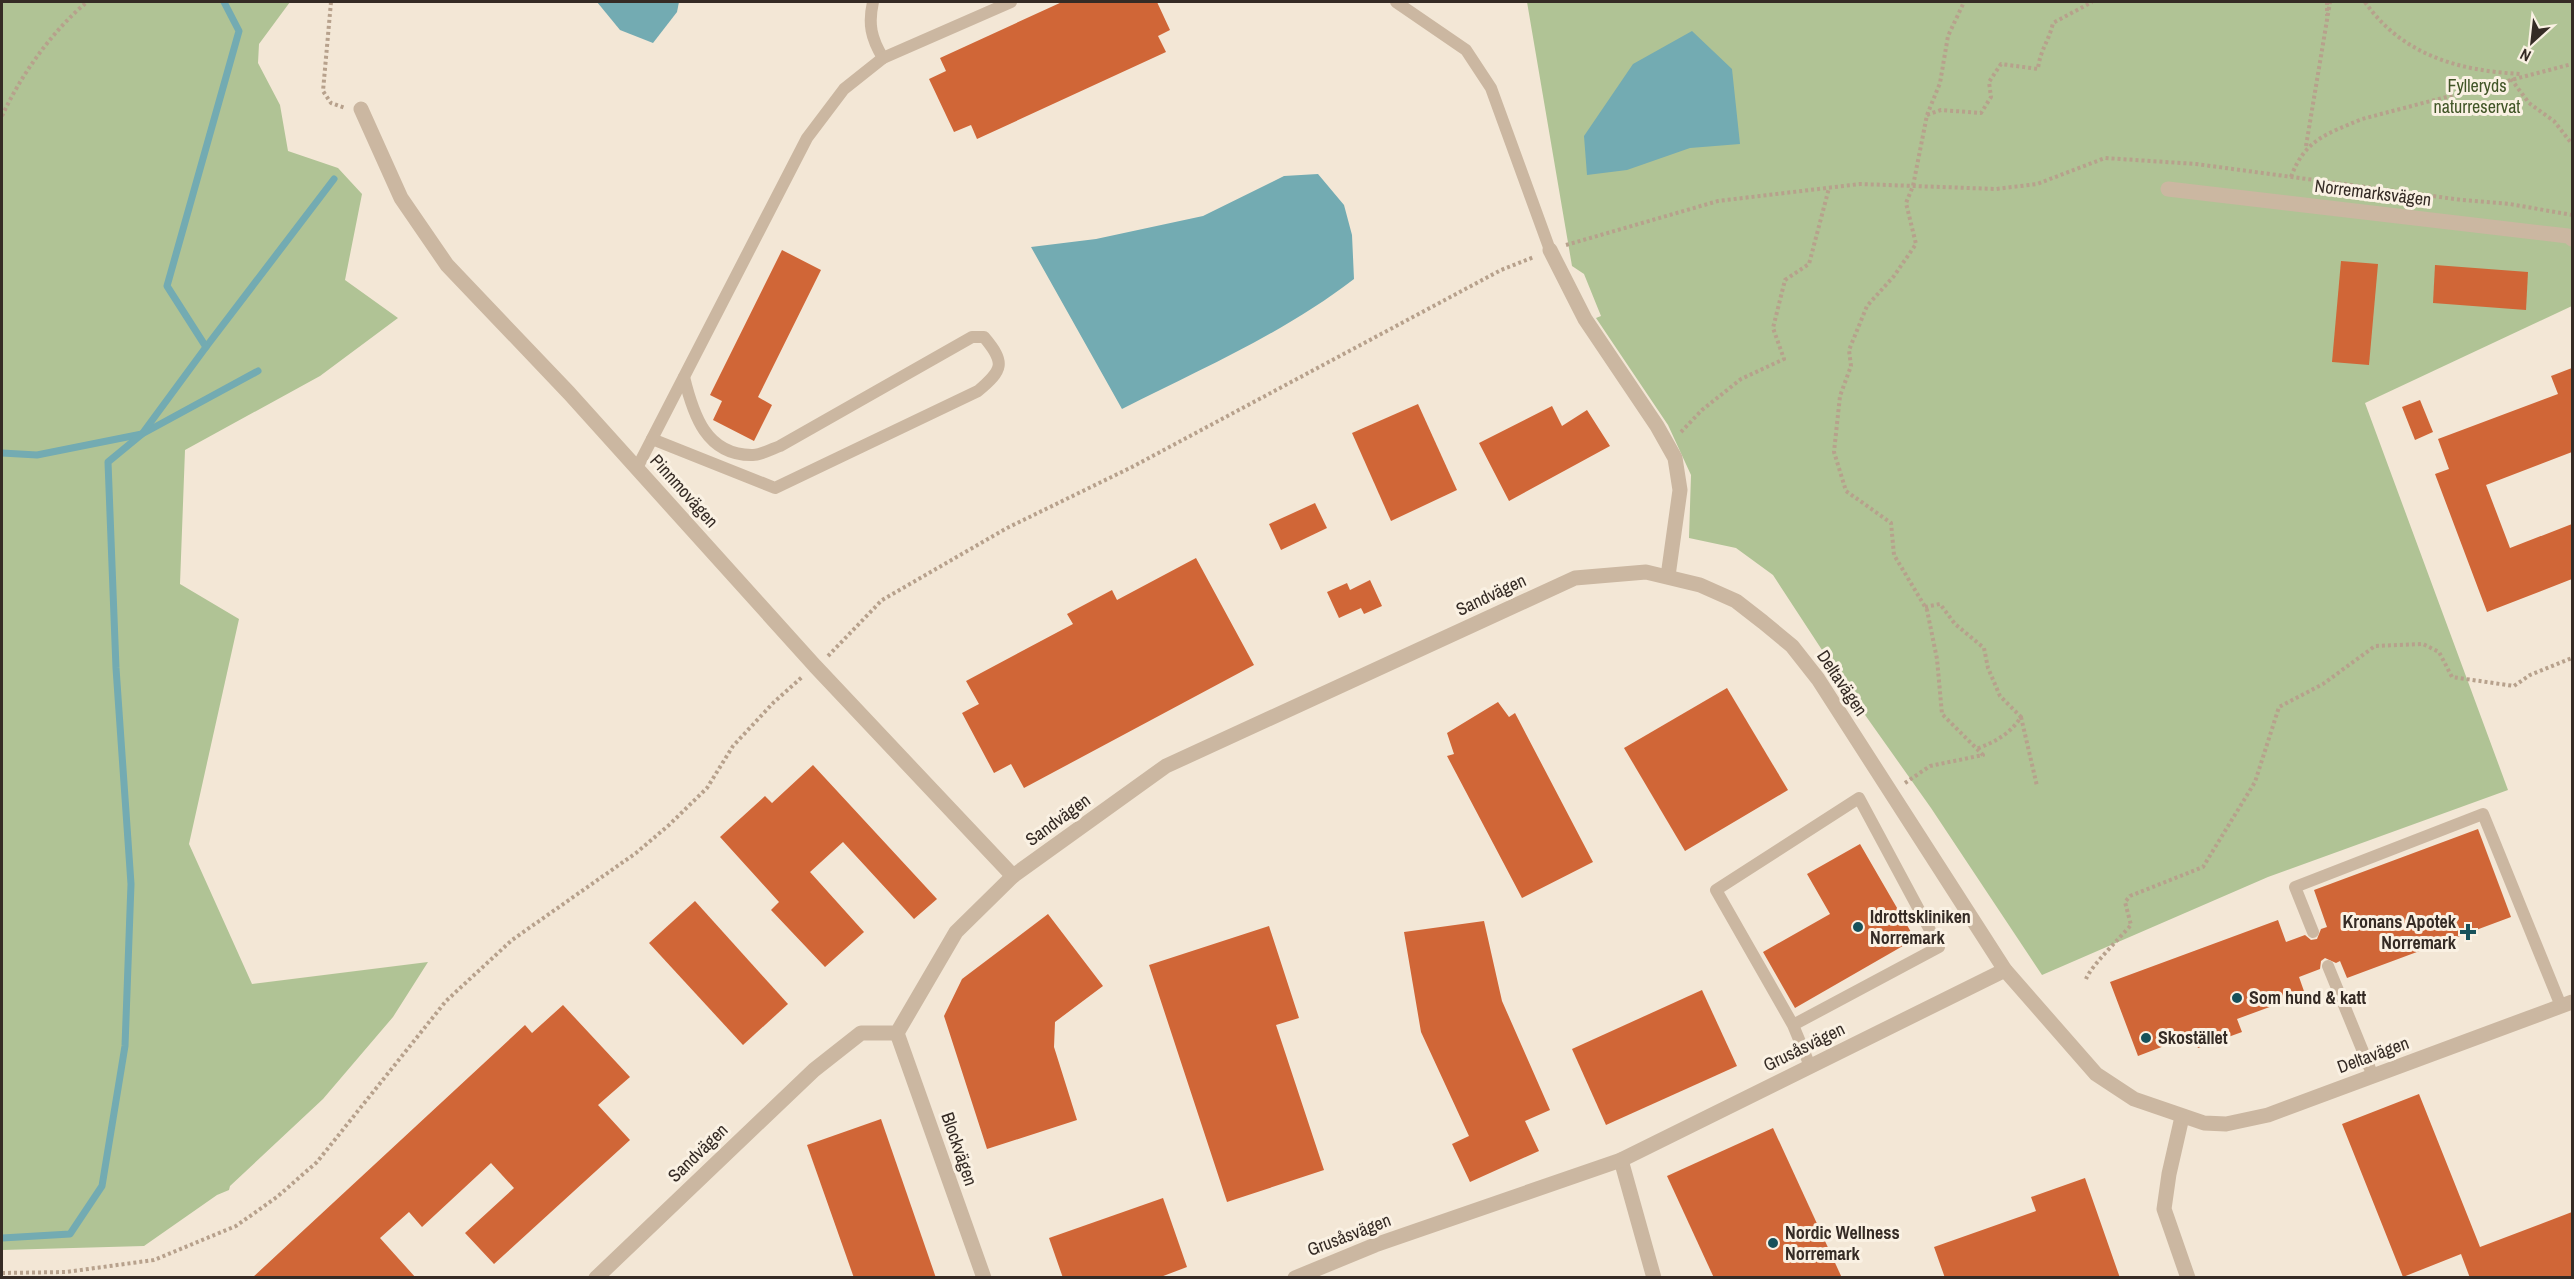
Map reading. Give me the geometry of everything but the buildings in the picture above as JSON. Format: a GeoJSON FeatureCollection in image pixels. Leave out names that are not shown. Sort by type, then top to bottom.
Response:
{"type":"FeatureCollection","features":[{"type":"Feature","properties":{"kind":"street","name":"Pinnmovägen"},"geometry":{"type":"LineString","coordinates":[[361,109],[401,198],[447,265],[637,468],[815,666],[1013,876]]}},
{"type":"Feature","properties":{"kind":"street","name":"Norremarksvägen"},"geometry":{"type":"LineString","coordinates":[[2168,189],[2568,236],[2572,239]]}},
{"type":"Feature","properties":{"kind":"street"},"geometry":{"type":"LineString","coordinates":[[1550,250],[1585,319],[1675,458],[1680,490],[1668,576]]}},
{"type":"Feature","properties":{"kind":"street","name":"Sandvägen"},"geometry":{"type":"LineString","coordinates":[[596,1278],[814,1070],[861,1033],[897,1033],[956,932],[1013,876],[1166,766],[1575,578],[1646,572],[1668,576]]}},
{"type":"Feature","properties":{"kind":"street","name":"Deltavägen"},"geometry":{"type":"LineString","coordinates":[[1668,576],[1700,585],[1736,601],[1792,646],[1818,680],[2005,970],[2096,1074],[2134,1099],[2204,1123],[2237,1122],[2268,1115],[2567,1004]]}},
{"type":"Feature","properties":{"kind":"street","name":"Grusåsvägen"},"geometry":{"type":"LineString","coordinates":[[1295,1278],[1375,1245],[1621,1160],[2005,970]]}},
{"type":"Feature","properties":{"kind":"street","name":"Blockvägen"},"geometry":{"type":"LineString","coordinates":[[897,1033],[984,1278]]}},
{"type":"Feature","properties":{"kind":"street"},"geometry":{"type":"LineString","coordinates":[[2182,1117],[2164,1209],[2188,1278]]}},
{"type":"Feature","properties":{"kind":"street"},"geometry":{"type":"LineString","coordinates":[[1621,1160],[1654,1278]]}},
{"type":"Feature","properties":{"kind":"lane"},"geometry":{"type":"LineString","coordinates":[[873,2],[869,18],[871,38],[883,58]]}},
{"type":"Feature","properties":{"kind":"lane"},"geometry":{"type":"LineString","coordinates":[[637,468],[807,138],[844,89],[883,58],[1011,2]]}},
{"type":"Feature","properties":{"kind":"lane"},"geometry":{"type":"LineString","coordinates":[[1396,2],[1466,50],[1491,88],[1550,250]]}},
{"type":"Feature","properties":{"kind":"lane"},"geometry":{"type":"LineString","coordinates":[[652,439],[775,488],[978,391],[996,375],[999,363],[996,351],[984,337],[972,337],[780,446],[754,455],[728,450],[705,434],[693,413],[684,377]]}},
{"type":"Feature","properties":{"kind":"lane"},"geometry":{"type":"LineString","coordinates":[[1793,1024],[1939,947],[1859,798],[1716,890],[1793,1024],[1810,1066]]}},
{"type":"Feature","properties":{"kind":"lane"},"geometry":{"type":"LineString","coordinates":[[2313,932],[2295,887],[2483,814],[2567,1004]]}},
{"type":"Feature","properties":{"kind":"lane"},"geometry":{"type":"LineString","coordinates":[[2328,966],[2373,1076]]}},
{"type":"Feature","properties":{"kind":"path"},"geometry":{"type":"LineString","coordinates":[[2,116],[16,86],[72,14],[87,2]]}},
{"type":"Feature","properties":{"kind":"path"},"geometry":{"type":"LineString","coordinates":[[330,2],[323,92],[331,104],[361,109]]}},
{"type":"Feature","properties":{"kind":"path"},"geometry":{"type":"LineString","coordinates":[[1891,793],[1930,766],[1983,755],[1942,714],[1937,659],[1925,607],[1894,555],[1891,523],[1846,491],[1834,452],[1840,396],[1851,366],[1849,350],[1867,306],[1894,276],[1916,243],[1906,203],[1913,186],[1927,115],[1940,83],[1948,36],[1964,2]]}},
{"type":"Feature","properties":{"kind":"path"},"geometry":{"type":"LineString","coordinates":[[1927,115],[1941,110],[1981,113],[1990,97],[1989,82],[2001,64],[2038,69],[2040,50],[2050,35],[2053,23],[2092,2]]}},
{"type":"Feature","properties":{"kind":"path"},"geometry":{"type":"LineString","coordinates":[[2291,177],[2306,147],[2327,31],[2329,2]]}},
{"type":"Feature","properties":{"kind":"path"},"geometry":{"type":"LineString","coordinates":[[2365,2],[2393,33],[2431,57],[2483,71],[2525,75]]}},
{"type":"Feature","properties":{"kind":"path"},"geometry":{"type":"LineString","coordinates":[[2306,147],[2362,119],[2572,64]]}},
{"type":"Feature","properties":{"kind":"path"},"geometry":{"type":"LineString","coordinates":[[2511,79],[2529,104],[2554,121],[2572,144]]}},
{"type":"Feature","properties":{"kind":"path"},"geometry":{"type":"LineString","coordinates":[[2,1273],[66,1272],[154,1260],[236,1226],[277,1197],[317,1162],[446,1000],[512,940],[636,853],[669,825],[707,788],[741,737],[774,702],[836,650],[882,600],[1007,528],[1132,467],[1501,270],[1550,250],[1718,201],[1860,184],[1996,189],[2037,184],[2105,158],[2196,164],[2462,200],[2511,204],[2572,215]]}},
{"type":"Feature","properties":{"kind":"path"},"geometry":{"type":"LineString","coordinates":[[1668,446],[1702,410],[1741,379],[1784,359],[1773,328],[1785,280],[1809,264],[1829,188]]}},
{"type":"Feature","properties":{"kind":"path"},"geometry":{"type":"LineString","coordinates":[[1925,607],[1940,604],[1955,624],[1984,648],[1988,668],[2000,696],[2021,717],[2037,786]]}},
{"type":"Feature","properties":{"kind":"path"},"geometry":{"type":"LineString","coordinates":[[2086,979],[2090,968],[2104,957],[2131,925],[2125,902],[2130,896],[2202,867],[2255,782],[2279,707],[2323,684],[2375,646],[2423,644],[2439,652],[2452,677],[2514,686],[2530,675],[2572,657]]}},
{"type":"Feature","properties":{"kind":"path"},"geometry":{"type":"LineString","coordinates":[[1976,749],[1993,743],[2013,729],[2021,717]]}},
{"type":"Feature","properties":{"kind":"green space"},"geometry":{"type":"Polygon","coordinates":[[[2,2],[290,2],[259,44],[258,63],[280,105],[288,151],[338,168],[362,194],[345,280],[398,318],[320,376],[185,450],[180,584],[239,619],[189,844],[252,984],[428,962],[393,1017],[323,1099],[230,1186],[229,1190],[217,1195],[144,1246],[2,1250],[2,2]]]}},
{"type":"Feature","properties":{"kind":"green space","name":"Fylleryds naturreservat"},"geometry":{"type":"Polygon","coordinates":[[[1527,2],[2572,2],[2572,306],[2365,403],[2508,790],[2268,877],[2042,975],[1931,808],[1858,705],[1773,575],[1736,548],[1689,538],[1691,475],[1668,425],[1596,318],[1601,316],[1584,274],[1572,266],[1527,2]]]}},
{"type":"Feature","properties":{"kind":"water"},"geometry":{"type":"Polygon","coordinates":[[[597,2],[679,2],[677,12],[653,43],[620,30],[597,2]]]}},
{"type":"Feature","properties":{"kind":"water"},"geometry":{"type":"Polygon","coordinates":[[[1692,31],[1732,69],[1740,144],[1690,148],[1627,170],[1587,175],[1584,136],[1633,64],[1692,31]]]}},
{"type":"Feature","properties":{"kind":"water"},"geometry":{"type":"Polygon","coordinates":[[[1318,174],[1344,205],[1352,235],[1354,279],[1271,333],[1122,409],[1031,247],[1096,239],[1203,216],[1284,176],[1318,174]]]}},
{"type":"Feature","properties":{"kind":"waterway"},"geometry":{"type":"LineString","coordinates":[[2,1238],[70,1234],[102,1186],[125,1046],[131,884],[116,668],[108,462],[142,434],[206,347],[167,286],[239,31],[224,2]]}},
{"type":"Feature","properties":{"kind":"waterway"},"geometry":{"type":"LineString","coordinates":[[206,347],[334,179]]}},
{"type":"Feature","properties":{"kind":"waterway"},"geometry":{"type":"LineString","coordinates":[[2,453],[37,455],[142,434],[258,371]]}},
{"type":"Feature","properties":{"kind":"place","name":"Idrottskliniken Norremark"},"geometry":{"type":"Point","coordinates":[1858,927]}},
{"type":"Feature","properties":{"kind":"place","name":"Kronans Apotek Norremark"},"geometry":{"type":"Point","coordinates":[2468,932]}},
{"type":"Feature","properties":{"kind":"place","name":"Som hund & katt"},"geometry":{"type":"Point","coordinates":[2237,998]}},
{"type":"Feature","properties":{"kind":"place","name":"Skostället"},"geometry":{"type":"Point","coordinates":[2146,1038]}},
{"type":"Feature","properties":{"kind":"place","name":"Nordic Wellness Norremark"},"geometry":{"type":"Point","coordinates":[1773,1243]}}]}
